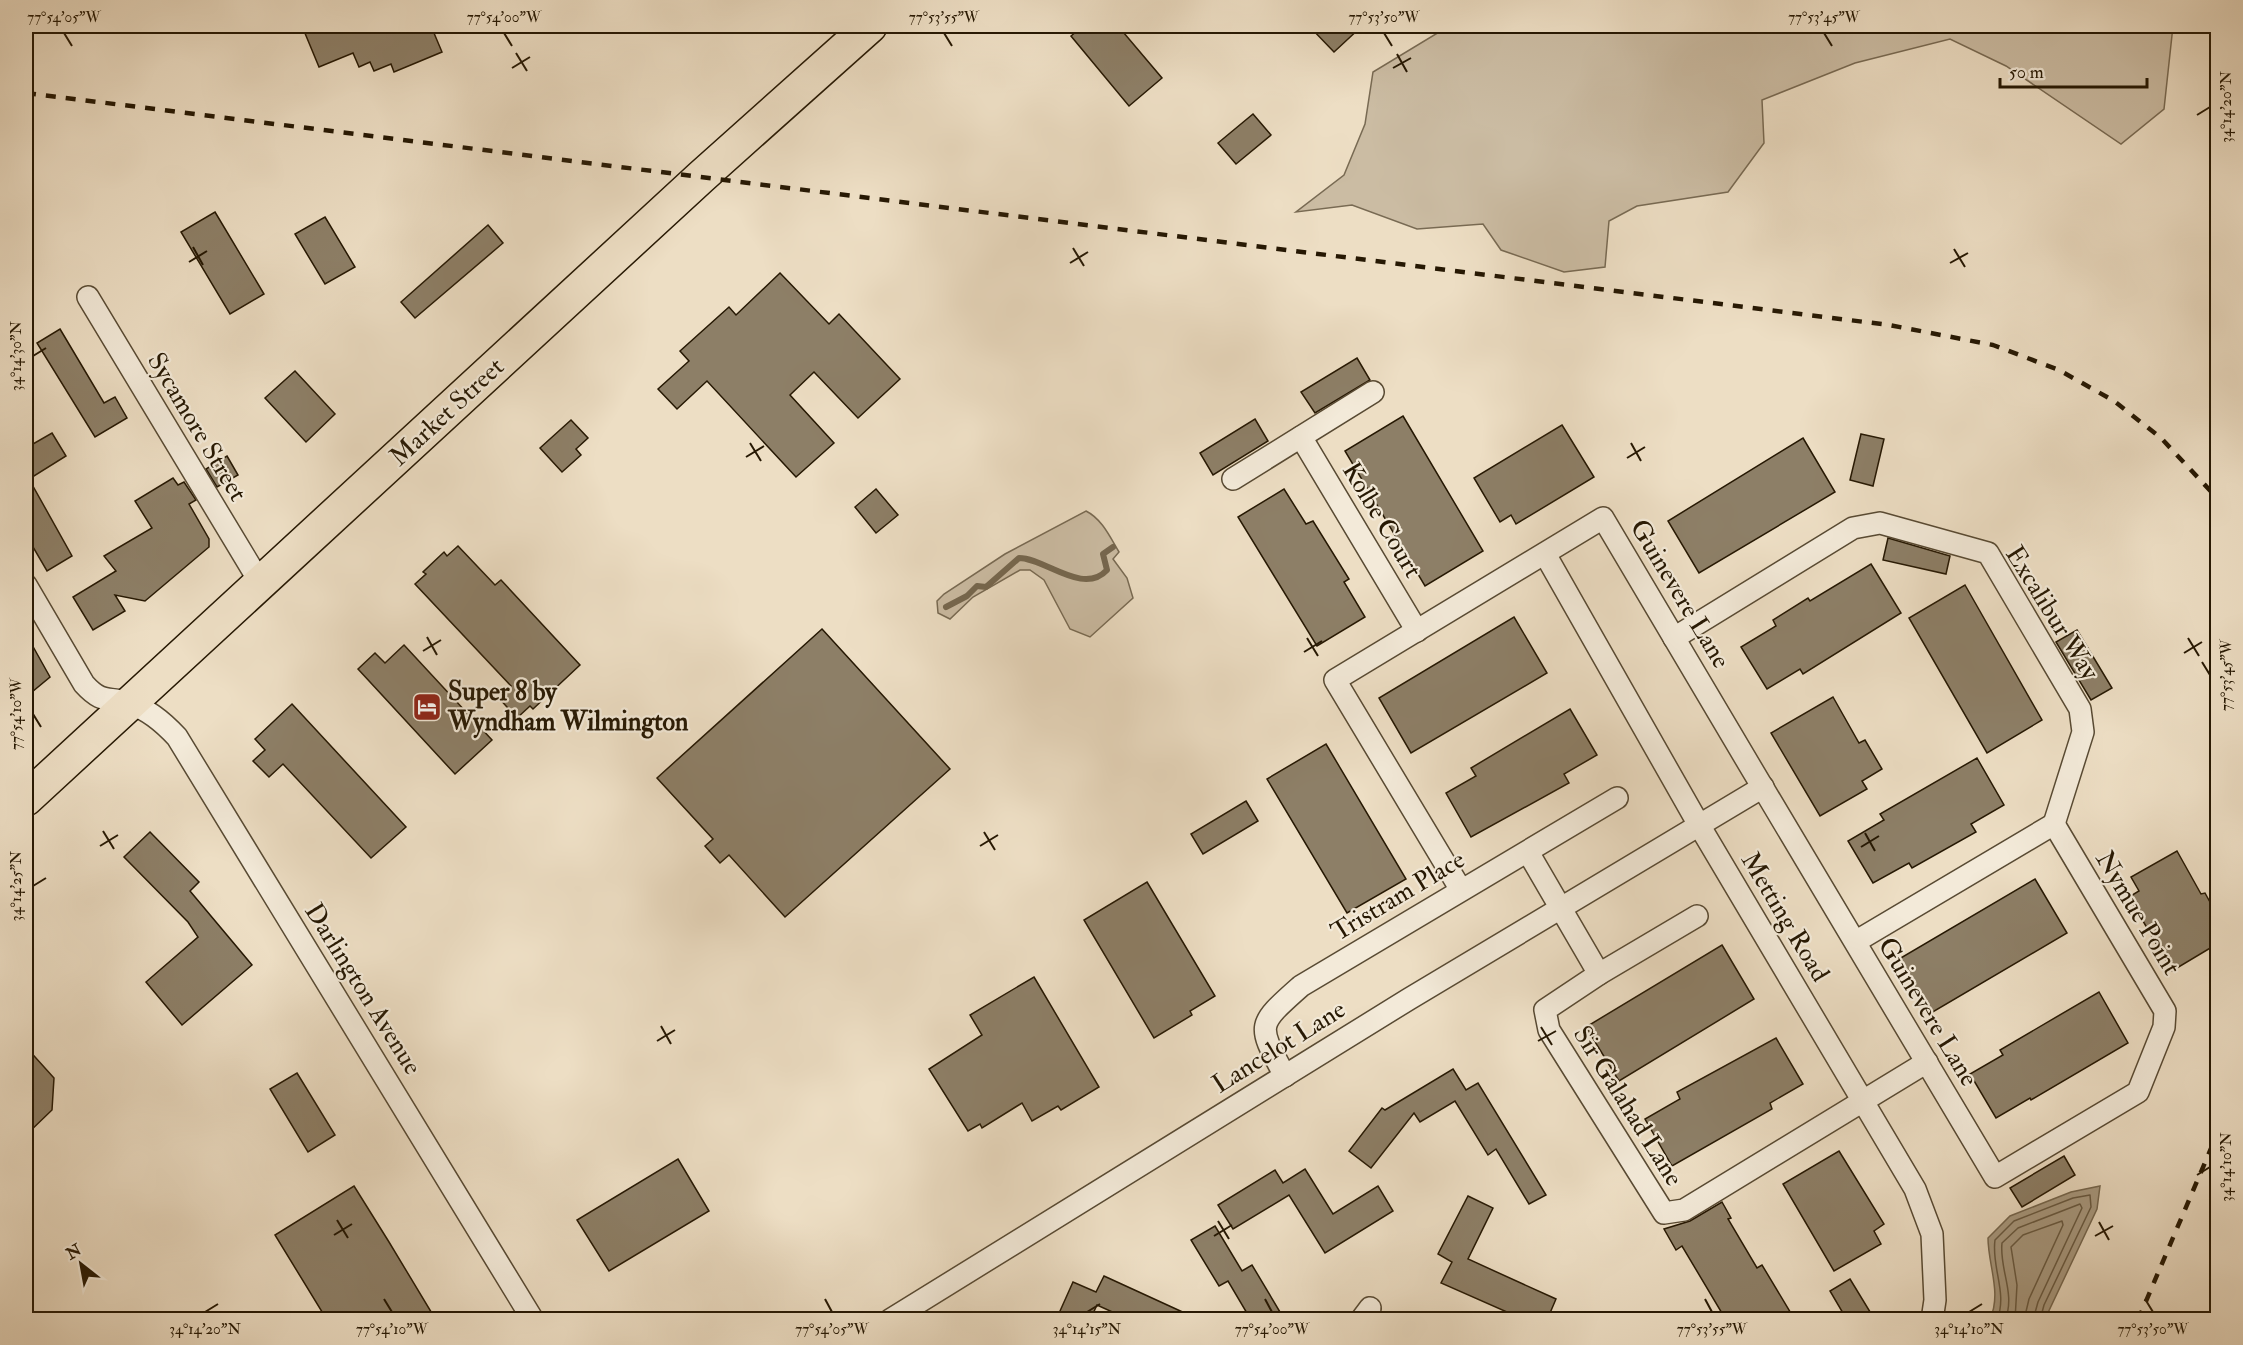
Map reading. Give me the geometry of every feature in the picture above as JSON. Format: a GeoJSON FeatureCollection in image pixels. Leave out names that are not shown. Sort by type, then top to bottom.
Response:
{"type":"FeatureCollection","features":[{"type":"Feature","properties":{"kind":"main road","name":"Market Street"},"geometry":{"type":"LineString","coordinates":[[26,799],[701,177],[870,26]]}},
{"type":"Feature","properties":{"kind":"street","name":"Sycamore Street"},"geometry":{"type":"LineString","coordinates":[[88,297],[261,584]]}},
{"type":"Feature","properties":{"kind":"street"},"geometry":{"type":"LineString","coordinates":[[1233,478],[1372,392]]}},
{"type":"Feature","properties":{"kind":"street","name":"Kolbe Court"},"geometry":{"type":"LineString","coordinates":[[1301,437],[1417,631]]}},
{"type":"Feature","properties":{"kind":"street","name":"Guinevere Lane"},"geometry":{"type":"LineString","coordinates":[[1461,890],[1335,680],[1603,518],[1995,1177]]}},
{"type":"Feature","properties":{"kind":"street","name":"Excalibur Way"},"geometry":{"type":"LineString","coordinates":[[1674,638],[1853,528],[1880,523],[1988,553],[2080,709],[2082,732],[2054,824]]}},
{"type":"Feature","properties":{"kind":"street","name":"Metting Road"},"geometry":{"type":"LineString","coordinates":[[1545,554],[1699,825],[1915,1189],[1932,1233],[1935,1300],[1932,1320]]}},
{"type":"Feature","properties":{"kind":"street"},"geometry":{"type":"LineString","coordinates":[[26,585],[84,684],[97,698],[130,703]]}},
{"type":"Feature","properties":{"kind":"street","name":"Darlington Avenue"},"geometry":{"type":"LineString","coordinates":[[130,703],[162,721],[177,737],[533,1320]]}},
{"type":"Feature","properties":{"kind":"street","name":"Lancelot Lane"},"geometry":{"type":"LineString","coordinates":[[890,1320],[1285,1076],[1763,788]]}},
{"type":"Feature","properties":{"kind":"street","name":"Tristram Place"},"geometry":{"type":"LineString","coordinates":[[1285,1076],[1264,1037],[1266,1021],[1276,1008],[1301,986],[1617,798]]}},
{"type":"Feature","properties":{"kind":"street"},"geometry":{"type":"LineString","coordinates":[[1855,942],[2054,824]]}},
{"type":"Feature","properties":{"kind":"street","name":"Nymue Point"},"geometry":{"type":"LineString","coordinates":[[1995,1177],[2138,1092],[2164,1026],[2165,1011],[2054,824]]}},
{"type":"Feature","properties":{"kind":"street"},"geometry":{"type":"LineString","coordinates":[[1528,852],[1599,974]]}},
{"type":"Feature","properties":{"kind":"street","name":"Sir Galahad Lane"},"geometry":{"type":"LineString","coordinates":[[1697,916],[1599,974],[1545,1010],[1549,1030],[1664,1213],[1684,1210],[1927,1062]]}},
{"type":"Feature","properties":{"kind":"shaded area"},"geometry":{"type":"Polygon","coordinates":[[[1449,26],[2173,26],[2164,109],[2121,144],[2006,66],[1950,39],[1855,63],[1762,100],[1764,143],[1728,192],[1637,206],[1609,221],[1605,267],[1564,272],[1501,250],[1483,224],[1417,229],[1352,205],[1296,212],[1344,175],[1365,124],[1373,72],[1449,26]]]}},
{"type":"Feature","properties":{"kind":"shaded area"},"geometry":{"type":"Polygon","coordinates":[[[1086,511],[1101,524],[1119,552],[1113,559],[1127,578],[1133,598],[1090,637],[1070,629],[1044,580],[1030,570],[1020,570],[973,597],[950,619],[938,613],[937,601],[944,594],[1005,554],[1086,511]]]}},
{"type":"Feature","properties":{"kind":"water"},"geometry":{"type":"Polygon","coordinates":[[[2100,1186],[2097,1209],[2045,1319],[1990,1319],[1995,1289],[1988,1238],[2010,1216],[2071,1192],[2100,1186]]]}},
{"type":"Feature","properties":{"kind":"building"},"geometry":{"type":"Polygon","coordinates":[[[302,26],[431,26],[442,52],[394,72],[391,64],[374,71],[370,62],[359,67],[353,53],[319,67],[302,26]]]}},
{"type":"Feature","properties":{"kind":"building"},"geometry":{"type":"Polygon","coordinates":[[[1083,26],[1118,26],[1162,78],[1129,106],[1071,36],[1083,26]]]}},
{"type":"Feature","properties":{"kind":"building"},"geometry":{"type":"Polygon","coordinates":[[[1309,26],[1362,26],[1334,52],[1309,26]]]}},
{"type":"Feature","properties":{"kind":"building"},"geometry":{"type":"Polygon","coordinates":[[[1253,114],[1271,135],[1236,164],[1218,143],[1253,114]]]}},
{"type":"Feature","properties":{"kind":"building"},"geometry":{"type":"Polygon","coordinates":[[[215,212],[264,294],[230,314],[181,232],[215,212]]]}},
{"type":"Feature","properties":{"kind":"building"},"geometry":{"type":"Polygon","coordinates":[[[325,217],[355,267],[325,284],[295,234],[325,217]]]}},
{"type":"Feature","properties":{"kind":"building"},"geometry":{"type":"Polygon","coordinates":[[[488,225],[503,243],[415,318],[401,302],[488,225]]]}},
{"type":"Feature","properties":{"kind":"building"},"geometry":{"type":"Polygon","coordinates":[[[780,273],[829,324],[839,314],[900,379],[858,418],[814,372],[790,395],[834,443],[796,477],[707,381],[677,409],[658,389],[689,361],[680,351],[729,307],[736,315],[780,273]]]}},
{"type":"Feature","properties":{"kind":"building"},"geometry":{"type":"Polygon","coordinates":[[[60,329],[104,403],[115,397],[127,418],[95,437],[37,343],[60,329]]]}},
{"type":"Feature","properties":{"kind":"building"},"geometry":{"type":"Polygon","coordinates":[[[1357,358],[1370,380],[1315,413],[1301,392],[1357,358]]]}},
{"type":"Feature","properties":{"kind":"building"},"geometry":{"type":"Polygon","coordinates":[[[295,371],[335,414],[306,442],[265,398],[295,371]]]}},
{"type":"Feature","properties":{"kind":"building"},"geometry":{"type":"Polygon","coordinates":[[[1403,416],[1483,551],[1425,586],[1345,451],[1403,416]]]}},
{"type":"Feature","properties":{"kind":"building"},"geometry":{"type":"Polygon","coordinates":[[[1255,419],[1268,441],[1213,475],[1200,453],[1255,419]]]}},
{"type":"Feature","properties":{"kind":"building"},"geometry":{"type":"Polygon","coordinates":[[[571,420],[588,438],[576,449],[581,455],[562,472],[540,448],[571,420]]]}},
{"type":"Feature","properties":{"kind":"building"},"geometry":{"type":"Polygon","coordinates":[[[1562,425],[1594,477],[1516,524],[1511,515],[1500,522],[1474,478],[1562,425]]]}},
{"type":"Feature","properties":{"kind":"building"},"geometry":{"type":"Polygon","coordinates":[[[52,433],[66,456],[29,479],[72,556],[47,571],[26,535],[26,448],[52,433]]]}},
{"type":"Feature","properties":{"kind":"building"},"geometry":{"type":"Polygon","coordinates":[[[1861,434],[1884,439],[1873,486],[1850,480],[1861,434]]]}},
{"type":"Feature","properties":{"kind":"building"},"geometry":{"type":"Polygon","coordinates":[[[1803,438],[1835,492],[1699,573],[1668,521],[1803,438]]]}},
{"type":"Feature","properties":{"kind":"building"},"geometry":{"type":"Polygon","coordinates":[[[227,456],[238,475],[217,487],[206,469],[227,456]]]}},
{"type":"Feature","properties":{"kind":"building"},"geometry":{"type":"Polygon","coordinates":[[[173,478],[178,485],[184,482],[196,500],[189,504],[209,539],[209,547],[145,601],[115,595],[125,611],[93,630],[73,597],[116,571],[104,556],[152,528],[135,501],[173,478]]]}},
{"type":"Feature","properties":{"kind":"building"},"geometry":{"type":"Polygon","coordinates":[[[876,489],[898,515],[876,533],[855,507],[876,489]]]}},
{"type":"Feature","properties":{"kind":"building"},"geometry":{"type":"Polygon","coordinates":[[[1284,489],[1306,524],[1313,521],[1349,579],[1344,582],[1365,617],[1317,646],[1238,517],[1284,489]]]}},
{"type":"Feature","properties":{"kind":"building"},"geometry":{"type":"Polygon","coordinates":[[[1888,538],[1950,556],[1946,574],[1883,560],[1888,538]]]}},
{"type":"Feature","properties":{"kind":"building"},"geometry":{"type":"Polygon","coordinates":[[[458,546],[495,585],[501,580],[580,665],[533,709],[530,706],[517,718],[498,697],[511,686],[415,584],[426,574],[423,572],[444,552],[447,556],[458,546]]]}},
{"type":"Feature","properties":{"kind":"building"},"geometry":{"type":"Polygon","coordinates":[[[1871,564],[1901,613],[1803,674],[1800,669],[1767,689],[1741,647],[1776,626],[1773,620],[1808,598],[1810,601],[1871,564]]]}},
{"type":"Feature","properties":{"kind":"building"},"geometry":{"type":"Polygon","coordinates":[[[1965,585],[2042,720],[1987,753],[1909,618],[1965,585]]]}},
{"type":"Feature","properties":{"kind":"building"},"geometry":{"type":"Polygon","coordinates":[[[1514,617],[1547,673],[1411,753],[1379,698],[1514,617]]]}},
{"type":"Feature","properties":{"kind":"building"},"geometry":{"type":"Polygon","coordinates":[[[822,629],[950,769],[785,917],[729,855],[720,863],[705,846],[713,839],[657,778],[822,629]]]}},
{"type":"Feature","properties":{"kind":"building"},"geometry":{"type":"Polygon","coordinates":[[[2077,630],[2112,688],[2091,700],[2056,642],[2077,630]]]}},
{"type":"Feature","properties":{"kind":"building"},"geometry":{"type":"Polygon","coordinates":[[[26,634],[50,677],[26,697],[26,634]]]}},
{"type":"Feature","properties":{"kind":"building"},"geometry":{"type":"Polygon","coordinates":[[[404,645],[492,740],[455,774],[358,669],[375,653],[385,663],[404,645]]]}},
{"type":"Feature","properties":{"kind":"building"},"geometry":{"type":"Polygon","coordinates":[[[1833,697],[1859,743],[1865,740],[1882,769],[1862,781],[1867,789],[1820,816],[1771,733],[1833,697]]]}},
{"type":"Feature","properties":{"kind":"building"},"geometry":{"type":"Polygon","coordinates":[[[292,704],[406,827],[371,858],[283,764],[269,777],[253,761],[265,750],[255,739],[292,704]]]}},
{"type":"Feature","properties":{"kind":"building"},"geometry":{"type":"Polygon","coordinates":[[[1570,709],[1597,755],[1564,774],[1569,783],[1471,837],[1446,793],[1476,776],[1471,768],[1570,709]]]}},
{"type":"Feature","properties":{"kind":"building"},"geometry":{"type":"Polygon","coordinates":[[[1326,744],[1406,879],[1347,913],[1267,779],[1326,744]]]}},
{"type":"Feature","properties":{"kind":"building"},"geometry":{"type":"Polygon","coordinates":[[[1977,758],[2004,805],[1971,824],[1976,832],[1912,868],[1909,863],[1873,883],[1848,841],[1884,820],[1880,814],[1977,758]]]}},
{"type":"Feature","properties":{"kind":"building"},"geometry":{"type":"Polygon","coordinates":[[[1246,801],[1258,821],[1203,854],[1191,834],[1246,801]]]}},
{"type":"Feature","properties":{"kind":"building"},"geometry":{"type":"Polygon","coordinates":[[[150,832],[199,882],[190,891],[252,965],[182,1025],[146,982],[198,937],[188,922],[124,857],[150,832]]]}},
{"type":"Feature","properties":{"kind":"building"},"geometry":{"type":"Polygon","coordinates":[[[2177,851],[2201,894],[2205,893],[2217,915],[2217,944],[2172,971],[2129,897],[2139,891],[2131,877],[2177,851]]]}},
{"type":"Feature","properties":{"kind":"building"},"geometry":{"type":"Polygon","coordinates":[[[2035,879],[2067,933],[1931,1013],[1899,959],[2035,879]]]}},
{"type":"Feature","properties":{"kind":"building"},"geometry":{"type":"Polygon","coordinates":[[[1147,882],[1215,996],[1190,1011],[1192,1015],[1154,1038],[1084,920],[1147,882]]]}},
{"type":"Feature","properties":{"kind":"building"},"geometry":{"type":"Polygon","coordinates":[[[1722,945],[1754,999],[1619,1081],[1586,1027],[1722,945]]]}},
{"type":"Feature","properties":{"kind":"building"},"geometry":{"type":"Polygon","coordinates":[[[1034,977],[1099,1087],[1061,1110],[1058,1106],[1032,1121],[1022,1103],[982,1128],[980,1124],[968,1131],[929,1069],[982,1035],[970,1015],[1034,977]]]}},
{"type":"Feature","properties":{"kind":"building"},"geometry":{"type":"Polygon","coordinates":[[[2099,992],[2128,1043],[1996,1118],[1970,1074],[2003,1055],[2000,1050],[2099,992]]]}},
{"type":"Feature","properties":{"kind":"building"},"geometry":{"type":"Polygon","coordinates":[[[1776,1038],[1803,1084],[1770,1103],[1772,1109],[1672,1166],[1645,1119],[1680,1099],[1677,1092],[1776,1038]]]}},
{"type":"Feature","properties":{"kind":"building"},"geometry":{"type":"Polygon","coordinates":[[[26,1047],[54,1078],[52,1110],[26,1135],[26,1047]]]}},
{"type":"Feature","properties":{"kind":"building"},"geometry":{"type":"Polygon","coordinates":[[[1453,1069],[1466,1090],[1478,1083],[1546,1195],[1529,1204],[1496,1149],[1488,1155],[1455,1101],[1420,1122],[1414,1113],[1371,1168],[1349,1151],[1382,1108],[1385,1110],[1453,1069]]]}},
{"type":"Feature","properties":{"kind":"building"},"geometry":{"type":"Polygon","coordinates":[[[297,1073],[335,1135],[308,1152],[270,1089],[297,1073]]]}},
{"type":"Feature","properties":{"kind":"building"},"geometry":{"type":"Polygon","coordinates":[[[1839,1151],[1884,1224],[1874,1231],[1881,1244],[1834,1271],[1783,1184],[1839,1151]]]}},
{"type":"Feature","properties":{"kind":"building"},"geometry":{"type":"Polygon","coordinates":[[[2064,1156],[2075,1175],[2022,1207],[2010,1188],[2064,1156]]]}},
{"type":"Feature","properties":{"kind":"building"},"geometry":{"type":"Polygon","coordinates":[[[678,1159],[709,1211],[609,1271],[577,1220],[678,1159]]]}},
{"type":"Feature","properties":{"kind":"building"},"geometry":{"type":"Polygon","coordinates":[[[1305,1169],[1333,1214],[1378,1186],[1393,1211],[1325,1253],[1289,1195],[1233,1229],[1218,1205],[1275,1170],[1283,1183],[1305,1169]]]}},
{"type":"Feature","properties":{"kind":"building"},"geometry":{"type":"Polygon","coordinates":[[[354,1186],[436,1320],[327,1320],[275,1235],[354,1186]]]}},
{"type":"Feature","properties":{"kind":"building"},"geometry":{"type":"Polygon","coordinates":[[[1468,1196],[1493,1208],[1468,1259],[1556,1299],[1547,1320],[1525,1320],[1441,1283],[1452,1262],[1438,1254],[1468,1196]]]}},
{"type":"Feature","properties":{"kind":"building"},"geometry":{"type":"Polygon","coordinates":[[[1722,1202],[1731,1218],[1728,1219],[1757,1268],[1762,1265],[1795,1320],[1726,1320],[1682,1246],[1676,1250],[1664,1229],[1690,1221],[1722,1202]]]}},
{"type":"Feature","properties":{"kind":"building"},"geometry":{"type":"Polygon","coordinates":[[[1215,1226],[1242,1271],[1252,1265],[1280,1312],[1267,1320],[1251,1320],[1228,1281],[1219,1286],[1191,1240],[1215,1226]]]}},
{"type":"Feature","properties":{"kind":"building"},"geometry":{"type":"Polygon","coordinates":[[[1104,1276],[1200,1320],[1130,1320],[1097,1305],[1090,1320],[1056,1320],[1073,1282],[1096,1292],[1104,1276]]]}},
{"type":"Feature","properties":{"kind":"building"},"geometry":{"type":"Polygon","coordinates":[[[1850,1279],[1875,1320],[1847,1320],[1830,1291],[1850,1279]]]}},
{"type":"Feature","properties":{"kind":"waterway"},"geometry":{"type":"LineString","coordinates":[[946,607],[967,596],[977,586],[986,587],[1019,558],[1075,578],[1097,577],[1107,570],[1103,554],[1113,547]]}},
{"type":"Feature","properties":{"kind":"railway"},"geometry":{"type":"LineString","coordinates":[[26,93],[1889,325],[1993,345],[2059,370],[2114,401],[2161,438],[2218,499]]}},
{"type":"Feature","properties":{"kind":"railway"},"geometry":{"type":"LineString","coordinates":[[2138,1320],[2218,1132]]}},
{"type":"Feature","properties":{"kind":"place","name":"Super 8 by Wyndham Wilmington"},"geometry":{"type":"Point","coordinates":[427,707]}}]}
